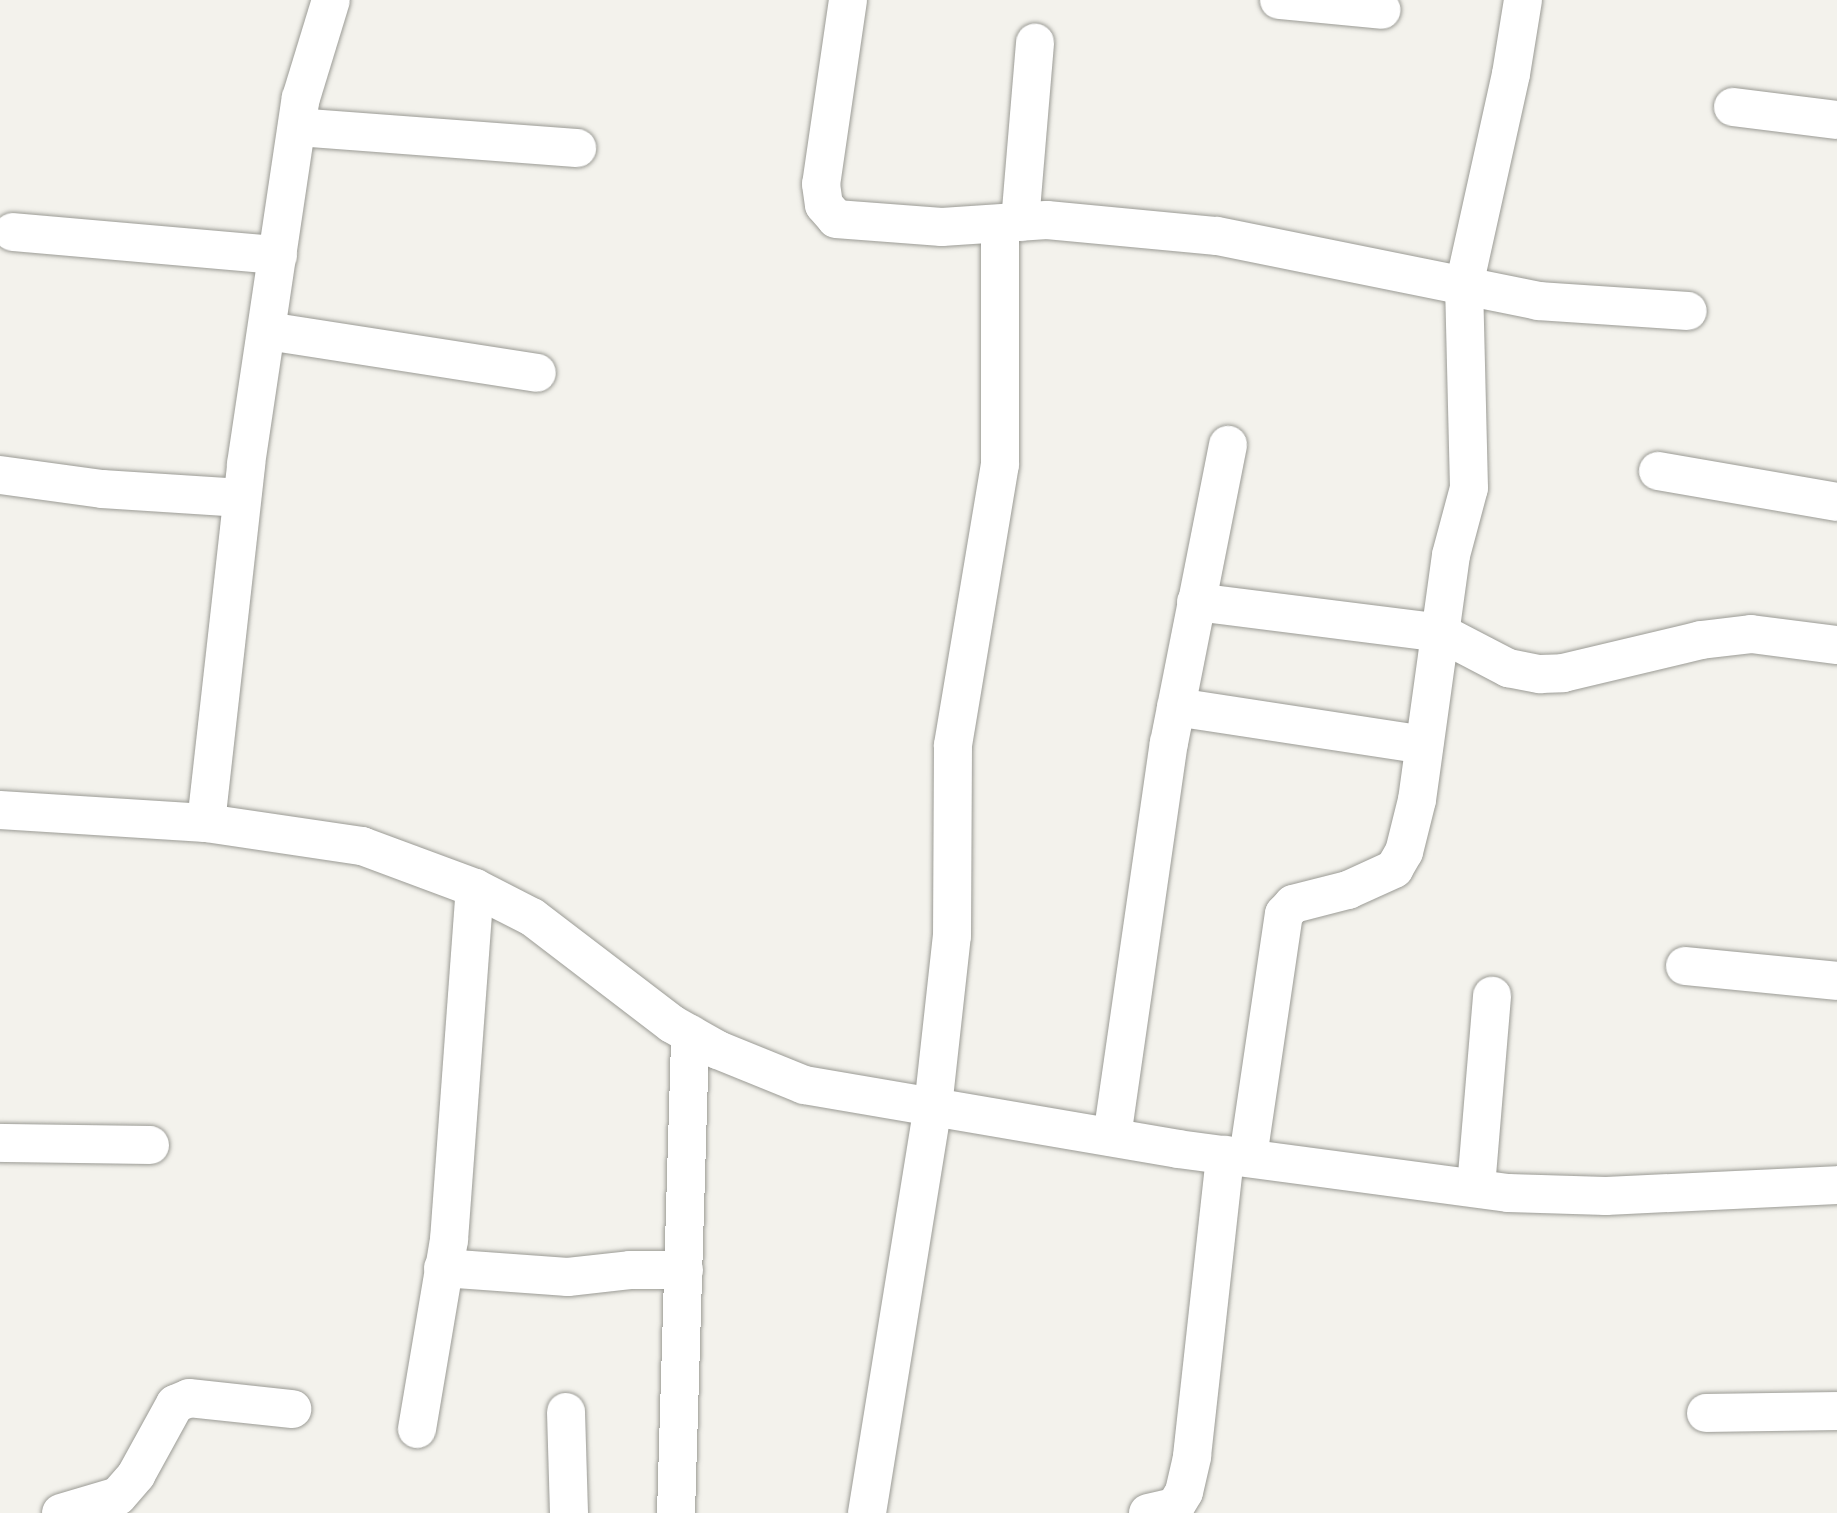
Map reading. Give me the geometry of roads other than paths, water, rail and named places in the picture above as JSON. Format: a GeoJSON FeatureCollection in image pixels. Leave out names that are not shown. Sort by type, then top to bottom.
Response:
{"type":"FeatureCollection","features":[{"type":"Feature","properties":{"kind":"street"},"geometry":{"type":"LineString","coordinates":[[206,823],[242,498],[297,127],[307,70],[331,0]]}},
{"type":"Feature","properties":{"kind":"street"},"geometry":{"type":"LineString","coordinates":[[848,0],[821,184],[824,205],[836,219],[942,227],[1069,221],[1217,236],[1550,303],[1688,311]]}},
{"type":"Feature","properties":{"kind":"street"},"geometry":{"type":"LineString","coordinates":[[1279,0],[1382,9]]}},
{"type":"Feature","properties":{"kind":"street"},"geometry":{"type":"LineString","coordinates":[[1148,1513],[1175,1507],[1184,1492],[1192,1456],[1237,1156],[1284,914],[1293,904],[1348,890],[1394,869],[1404,852],[1424,745],[1451,555],[1470,476],[1464,286],[1511,74],[1523,0]]}},
{"type":"Feature","properties":{"kind":"street"},"geometry":{"type":"LineString","coordinates":[[867,1513],[933,1107],[952,936],[953,745],[1000,465],[1010,223],[1035,43]]}},
{"type":"Feature","properties":{"kind":"street"},"geometry":{"type":"LineString","coordinates":[[1733,107],[1837,120]]}},
{"type":"Feature","properties":{"kind":"street"},"geometry":{"type":"LineString","coordinates":[[297,127],[577,148]]}},
{"type":"Feature","properties":{"kind":"street"},"geometry":{"type":"LineString","coordinates":[[13,232],[278,255]]}},
{"type":"Feature","properties":{"kind":"street"},"geometry":{"type":"LineString","coordinates":[[267,331],[537,373]]}},
{"type":"Feature","properties":{"kind":"street"},"geometry":{"type":"LineString","coordinates":[[1112,1137],[1176,707],[1228,444]]}},
{"type":"Feature","properties":{"kind":"street"},"geometry":{"type":"LineString","coordinates":[[1658,471],[1837,502]]}},
{"type":"Feature","properties":{"kind":"street"},"geometry":{"type":"LineString","coordinates":[[0,475],[102,489],[242,498]]}},
{"type":"Feature","properties":{"kind":"street"},"geometry":{"type":"LineString","coordinates":[[1196,602],[1441,634],[1499,665],[1540,674],[1563,673],[1701,640],[1751,634],[1837,645]]}},
{"type":"Feature","properties":{"kind":"street"},"geometry":{"type":"LineString","coordinates":[[1176,707],[1424,745]]}},
{"type":"Feature","properties":{"kind":"street"},"geometry":{"type":"LineString","coordinates":[[0,810],[206,823],[362,846],[475,888],[532,917],[690,1034],[804,1085],[1112,1137],[1476,1188],[1606,1196],[1837,1185]]}},
{"type":"Feature","properties":{"kind":"street"},"geometry":{"type":"LineString","coordinates":[[417,1429],[452,1208],[475,888]]}},
{"type":"Feature","properties":{"kind":"street"},"geometry":{"type":"LineString","coordinates":[[1685,966],[1837,981]]}},
{"type":"Feature","properties":{"kind":"street"},"geometry":{"type":"LineString","coordinates":[[1476,1188],[1492,996]]}},
{"type":"Feature","properties":{"kind":"street"},"geometry":{"type":"LineString","coordinates":[[676,1513],[690,1034]]}},
{"type":"Feature","properties":{"kind":"street"},"geometry":{"type":"LineString","coordinates":[[0,1143],[150,1145]]}},
{"type":"Feature","properties":{"kind":"street"},"geometry":{"type":"LineString","coordinates":[[443,1268],[569,1278],[630,1270],[684,1270]]}},
{"type":"Feature","properties":{"kind":"street"},"geometry":{"type":"LineString","coordinates":[[61,1513],[118,1496],[136,1475],[175,1404],[188,1398],[292,1409]]}},
{"type":"Feature","properties":{"kind":"street"},"geometry":{"type":"LineString","coordinates":[[1706,1413],[1837,1411]]}},
{"type":"Feature","properties":{"kind":"street"},"geometry":{"type":"LineString","coordinates":[[566,1412],[569,1513]]}}]}
